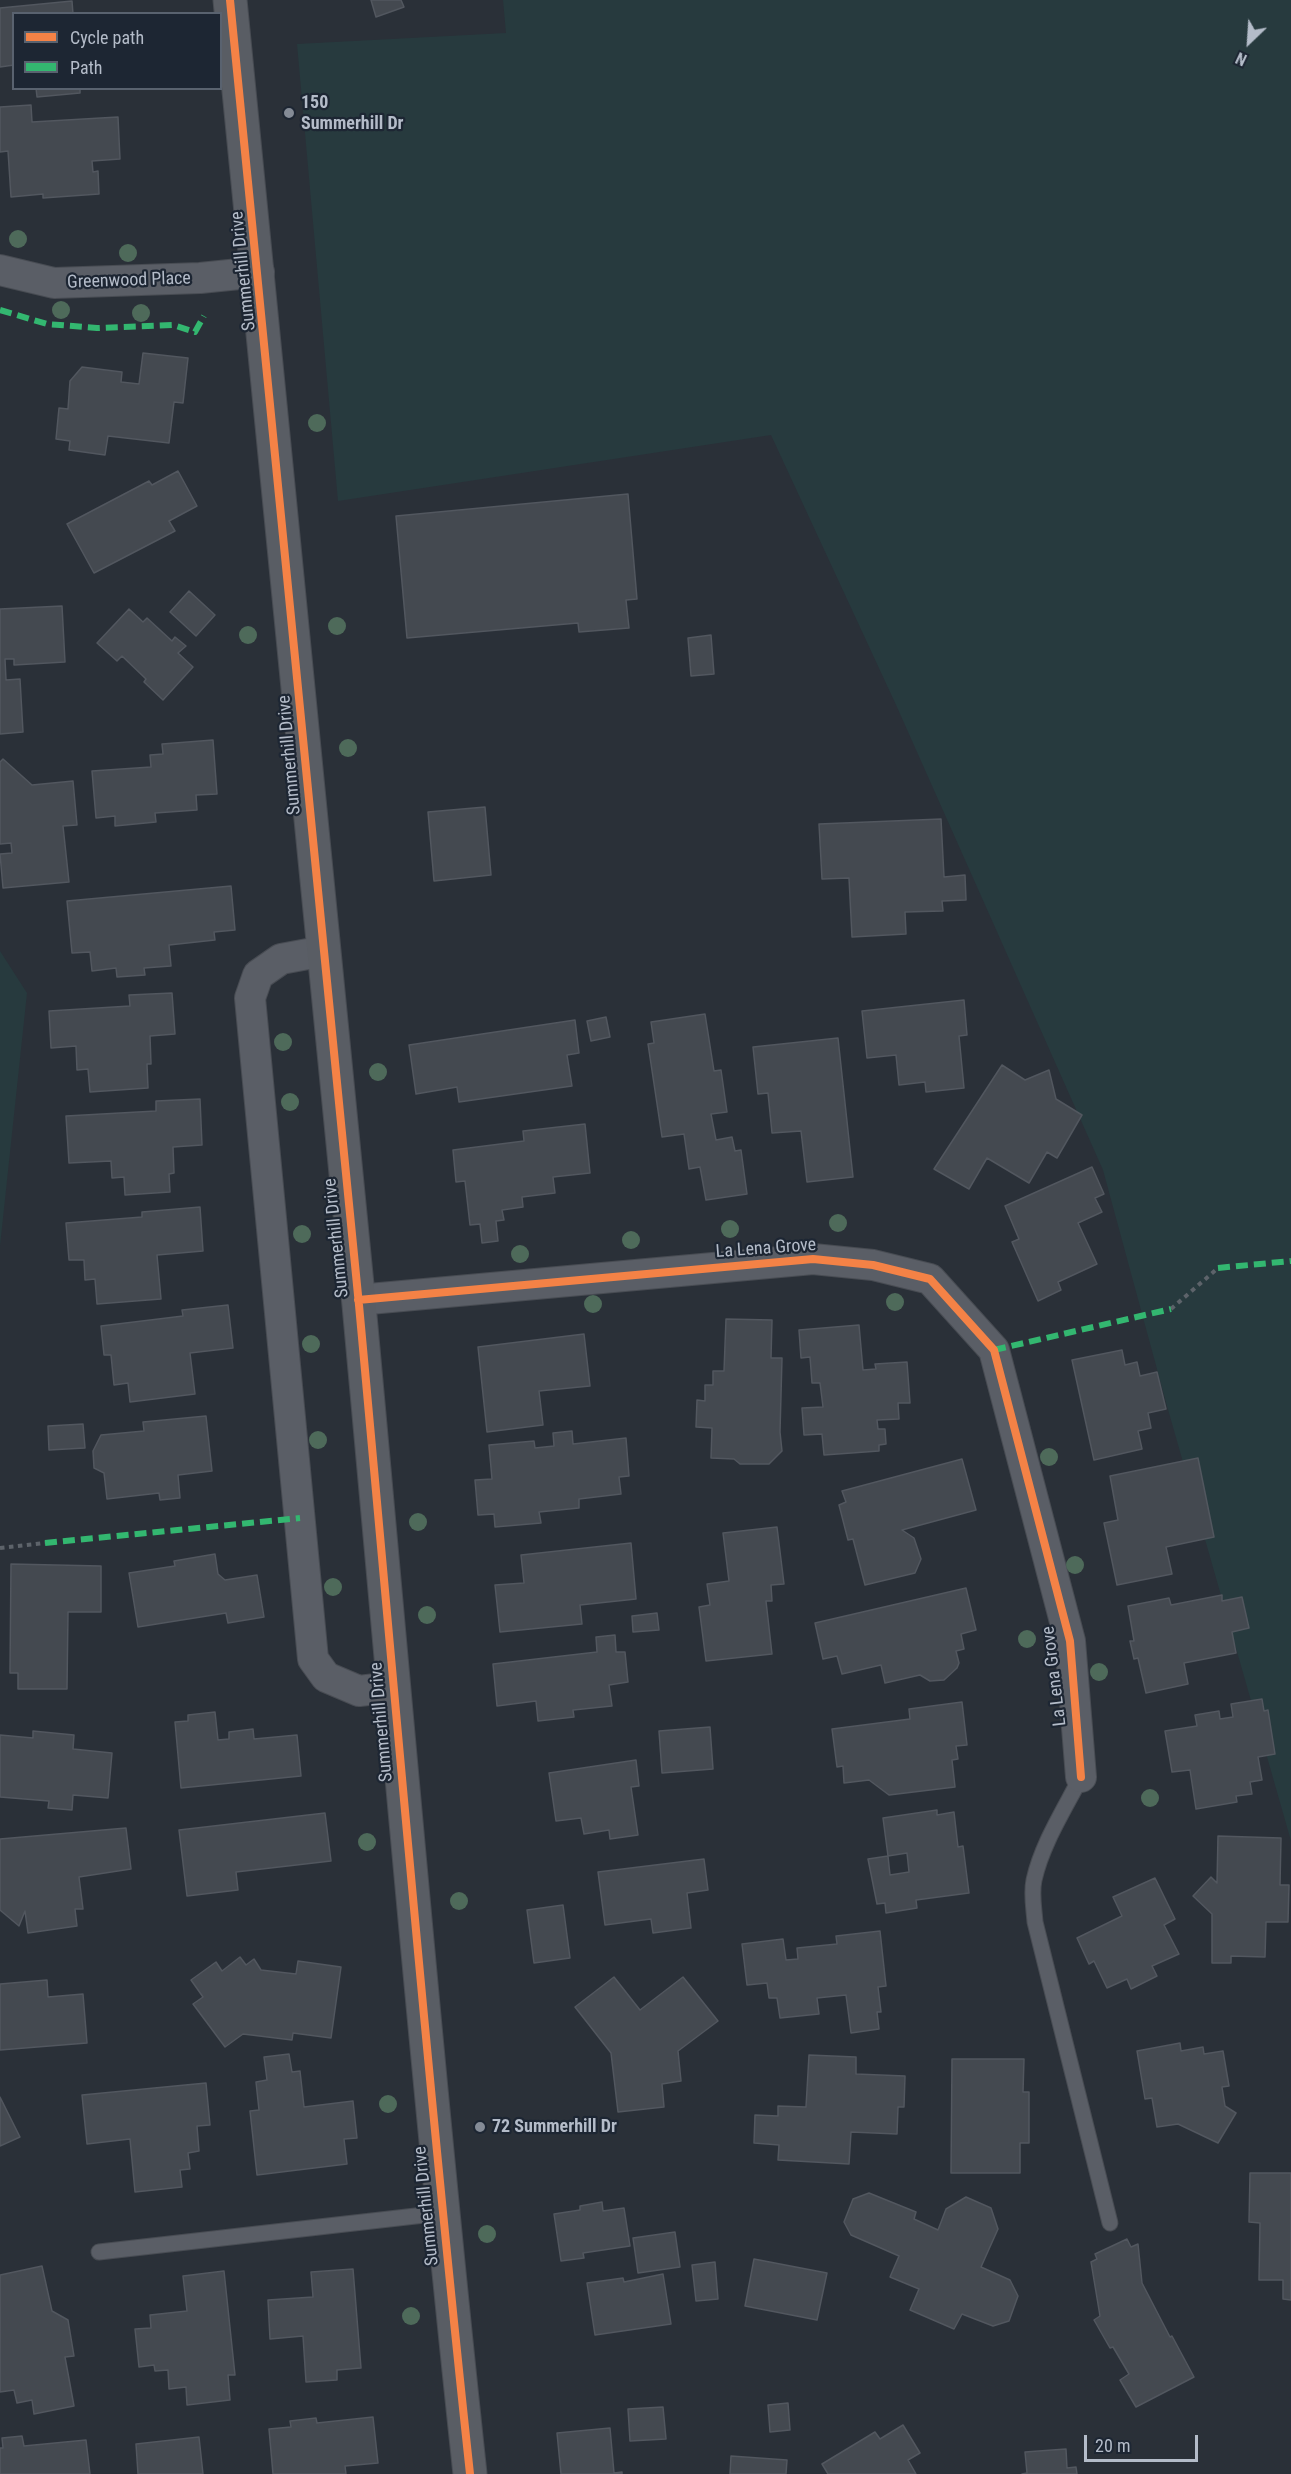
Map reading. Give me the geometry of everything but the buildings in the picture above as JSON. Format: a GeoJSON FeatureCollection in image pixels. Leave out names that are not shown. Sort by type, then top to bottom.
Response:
{"type":"FeatureCollection","features":[{"type":"Feature","properties":{"kind":"main road","name":"Summerhill Drive"},"geometry":{"type":"LineString","coordinates":[[230,0],[259,272],[358,1300],[442,2213],[470,2474]]}},
{"type":"Feature","properties":{"kind":"street","name":"Greenwood Place"},"geometry":{"type":"LineString","coordinates":[[0,270],[54,284],[200,278],[259,272]]}},
{"type":"Feature","properties":{"kind":"street"},"geometry":{"type":"LineString","coordinates":[[324,951],[281,959],[258,975],[250,998],[252,1021],[313,1659],[326,1677],[359,1691],[393,1687]]}},
{"type":"Feature","properties":{"kind":"street","name":"La Lena Grove"},"geometry":{"type":"LineString","coordinates":[[358,1300],[813,1259],[873,1265],[930,1279],[994,1350],[1070,1641],[1081,1778]]}},
{"type":"Feature","properties":{"kind":"lane"},"geometry":{"type":"LineString","coordinates":[[1081,1778],[1046,1846],[1034,1880],[1033,1898],[1035,1922],[1110,2223]]}},
{"type":"Feature","properties":{"kind":"lane"},"geometry":{"type":"LineString","coordinates":[[99,2252],[442,2213]]}},
{"type":"Feature","properties":{"kind":"path"},"geometry":{"type":"LineString","coordinates":[[1171,1309],[1218,1269]]}},
{"type":"Feature","properties":{"kind":"path"},"geometry":{"type":"LineString","coordinates":[[0,1548],[45,1544]]}},
{"type":"Feature","properties":{"kind":"green space"},"geometry":{"type":"Polygon","coordinates":[[[503,0],[1291,0],[1291,1841],[1167,1406],[1103,1170],[897,707],[771,435],[338,501],[297,44],[506,33],[503,0]]]}},
{"type":"Feature","properties":{"kind":"green space"},"geometry":{"type":"Polygon","coordinates":[[[0,951],[27,993],[0,1246],[0,951]]]}},
{"type":"Feature","properties":{"kind":"marked path"},"geometry":{"type":"LineString","coordinates":[[0,310],[47,324],[97,328],[173,325],[195,332],[204,316]]}},
{"type":"Feature","properties":{"kind":"marked path"},"geometry":{"type":"LineString","coordinates":[[1218,1268],[1291,1261]]}},
{"type":"Feature","properties":{"kind":"marked path"},"geometry":{"type":"LineString","coordinates":[[994,1350],[1171,1309]]}},
{"type":"Feature","properties":{"kind":"marked path"},"geometry":{"type":"LineString","coordinates":[[45,1543],[300,1518]]}},
{"type":"Feature","properties":{"kind":"cycle path"},"geometry":{"type":"LineString","coordinates":[[230,0],[312,816],[426,2036],[470,2474]]}},
{"type":"Feature","properties":{"kind":"cycle path"},"geometry":{"type":"LineString","coordinates":[[358,1300],[813,1259],[873,1265],[930,1279],[994,1350],[1070,1641],[1081,1777]]}},
{"type":"Feature","properties":{"kind":"place","name":"150 Summerhill Dr"},"geometry":{"type":"Point","coordinates":[289,113]}},
{"type":"Feature","properties":{"kind":"place","name":"72 Summerhill Dr"},"geometry":{"type":"Point","coordinates":[480,2127]}}]}
